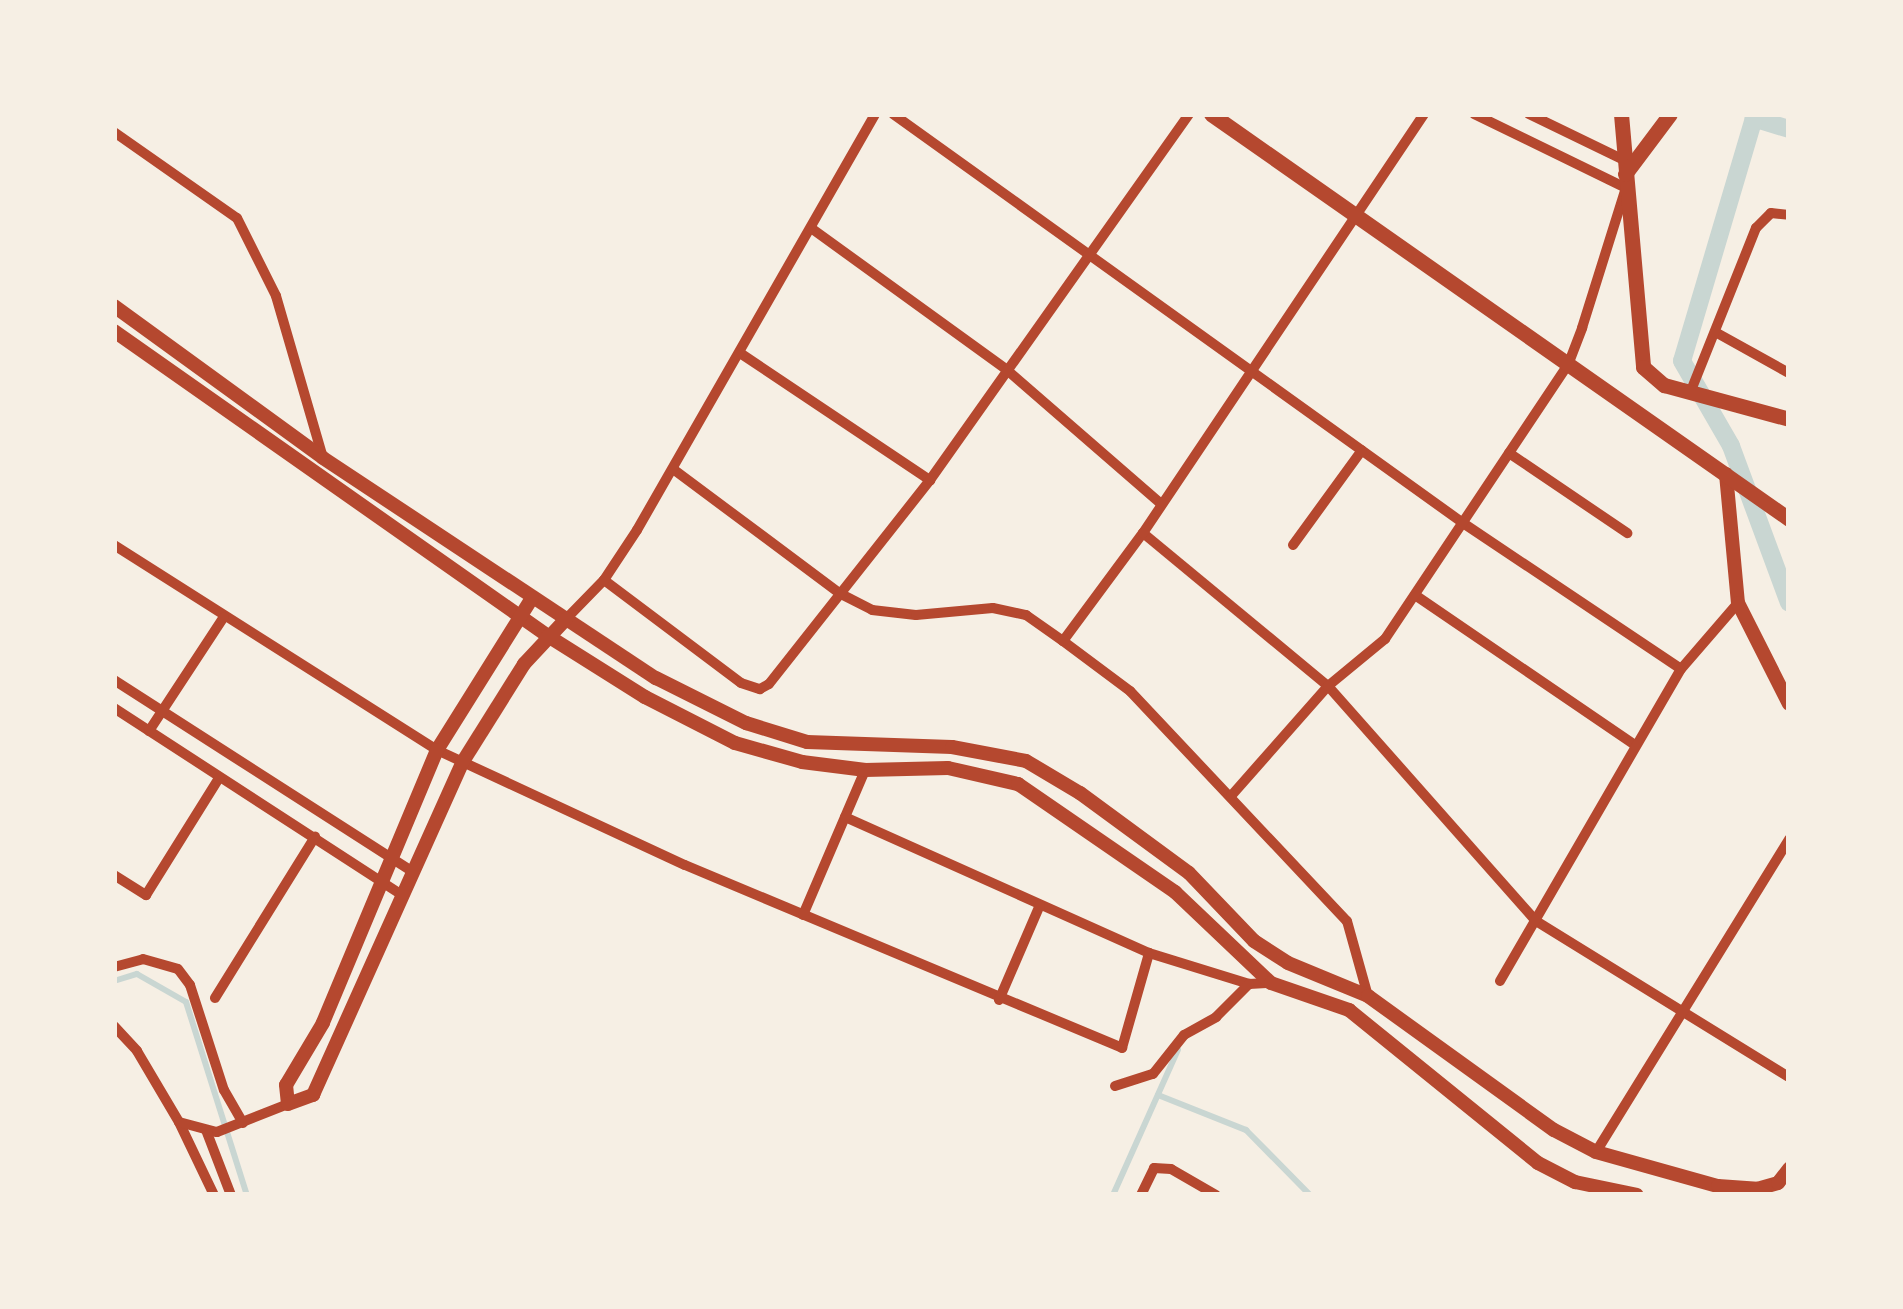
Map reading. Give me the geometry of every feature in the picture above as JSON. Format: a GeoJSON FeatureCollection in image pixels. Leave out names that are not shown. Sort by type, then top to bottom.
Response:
{"type":"FeatureCollection","features":[{"type":"Feature","properties":{"kind":"main road"},"geometry":{"type":"LineString","coordinates":[[1211,114],[1784,516]]}},
{"type":"Feature","properties":{"kind":"main road"},"geometry":{"type":"LineString","coordinates":[[1621,114],[1638,354],[1643,367],[1664,385],[1789,419]]}},
{"type":"Feature","properties":{"kind":"main road"},"geometry":{"type":"LineString","coordinates":[[1625,174],[1670,114]]}},
{"type":"Feature","properties":{"kind":"main road"},"geometry":{"type":"LineString","coordinates":[[1648,417],[1645,395],[1664,385]]}},
{"type":"Feature","properties":{"kind":"street"},"geometry":{"type":"LineString","coordinates":[[179,1122],[211,1131],[314,1095],[462,763],[524,664],[604,580],[673,469],[875,114]]}},
{"type":"Feature","properties":{"kind":"street"},"geometry":{"type":"LineString","coordinates":[[893,114],[1463,523],[1681,669]]}},
{"type":"Feature","properties":{"kind":"street"},"geometry":{"type":"LineString","coordinates":[[604,580],[741,683],[760,689],[769,684],[930,480],[1189,114]]}},
{"type":"Feature","properties":{"kind":"street"},"geometry":{"type":"LineString","coordinates":[[1063,640],[1143,533],[1424,114]]}},
{"type":"Feature","properties":{"kind":"street"},"geometry":{"type":"LineString","coordinates":[[1474,114],[1625,174]]}},
{"type":"Feature","properties":{"kind":"street"},"geometry":{"type":"LineString","coordinates":[[1529,114],[1625,174]]}},
{"type":"Feature","properties":{"kind":"street"},"geometry":{"type":"LineString","coordinates":[[114,132],[237,218],[277,296],[323,458]]}},
{"type":"Feature","properties":{"kind":"street"},"geometry":{"type":"LineString","coordinates":[[1232,796],[1328,686],[1385,638],[1568,365],[1625,174]]}},
{"type":"Feature","properties":{"kind":"street"},"geometry":{"type":"LineString","coordinates":[[1693,394],[1756,227],[1771,213],[1789,215]]}},
{"type":"Feature","properties":{"kind":"street"},"geometry":{"type":"LineString","coordinates":[[811,228],[1006,370],[1161,504]]}},
{"type":"Feature","properties":{"kind":"street"},"geometry":{"type":"LineString","coordinates":[[114,306],[323,458],[656,678],[746,723],[807,742],[952,747],[1026,761],[1189,873],[1254,940],[1288,963],[1368,996],[1553,1130],[1596,1152],[1718,1186],[1757,1190],[1778,1183],[1789,1169]]}},
{"type":"Feature","properties":{"kind":"street"},"geometry":{"type":"LineString","coordinates":[[114,331],[548,636],[645,697],[735,743],[802,762],[866,770],[948,768],[1018,784],[1175,892],[1271,983]]}},
{"type":"Feature","properties":{"kind":"street"},"geometry":{"type":"LineString","coordinates":[[1718,333],[1789,373]]}},
{"type":"Feature","properties":{"kind":"street"},"geometry":{"type":"LineString","coordinates":[[740,353],[930,480]]}},
{"type":"Feature","properties":{"kind":"street"},"geometry":{"type":"LineString","coordinates":[[1293,545],[1362,450]]}},
{"type":"Feature","properties":{"kind":"street"},"geometry":{"type":"LineString","coordinates":[[1509,453],[1628,532]]}},
{"type":"Feature","properties":{"kind":"street"},"geometry":{"type":"LineString","coordinates":[[673,469],[841,594],[872,610],[916,616],[963,608],[1010,612],[1026,615],[1063,640],[1130,692],[1347,922],[1368,996]]}},
{"type":"Feature","properties":{"kind":"street"},"geometry":{"type":"LineString","coordinates":[[1732,480],[1738,603],[1789,704]]}},
{"type":"Feature","properties":{"kind":"street"},"geometry":{"type":"LineString","coordinates":[[1143,533],[1328,686],[1535,921],[1789,1077]]}},
{"type":"Feature","properties":{"kind":"street"},"geometry":{"type":"LineString","coordinates":[[114,545],[462,763],[999,1000],[1122,1048],[1150,953]]}},
{"type":"Feature","properties":{"kind":"street"},"geometry":{"type":"LineString","coordinates":[[1415,595],[1635,745]]}},
{"type":"Feature","properties":{"kind":"street"},"geometry":{"type":"LineString","coordinates":[[288,1104],[286,1085],[323,1024],[437,750],[532,598]]}},
{"type":"Feature","properties":{"kind":"street"},"geometry":{"type":"LineString","coordinates":[[1500,981],[1681,669],[1738,603]]}},
{"type":"Feature","properties":{"kind":"street"},"geometry":{"type":"LineString","coordinates":[[149,730],[224,617]]}},
{"type":"Feature","properties":{"kind":"street"},"geometry":{"type":"LineString","coordinates":[[114,680],[413,872]]}},
{"type":"Feature","properties":{"kind":"street"},"geometry":{"type":"LineString","coordinates":[[114,708],[403,896]]}},
{"type":"Feature","properties":{"kind":"street"},"geometry":{"type":"LineString","coordinates":[[803,915],[866,770]]}},
{"type":"Feature","properties":{"kind":"street"},"geometry":{"type":"LineString","coordinates":[[114,875],[146,896],[219,778]]}},
{"type":"Feature","properties":{"kind":"street"},"geometry":{"type":"LineString","coordinates":[[845,817],[1150,953],[1249,984],[1271,983],[1349,1010],[1538,1163],[1575,1182],[1637,1195]]}},
{"type":"Feature","properties":{"kind":"street"},"geometry":{"type":"LineString","coordinates":[[215,998],[315,837]]}},
{"type":"Feature","properties":{"kind":"street"},"geometry":{"type":"LineString","coordinates":[[1596,1152],[1789,838]]}},
{"type":"Feature","properties":{"kind":"street"},"geometry":{"type":"LineString","coordinates":[[999,1000],[1040,905]]}},
{"type":"Feature","properties":{"kind":"street"},"geometry":{"type":"LineString","coordinates":[[114,967],[143,959],[178,969],[190,985],[239,1125]]}},
{"type":"Feature","properties":{"kind":"street"},"geometry":{"type":"LineString","coordinates":[[1115,1086],[1153,1074],[1184,1035],[1216,1017],[1249,984]]}},
{"type":"Feature","properties":{"kind":"street"},"geometry":{"type":"LineString","coordinates":[[114,1026],[137,1051],[214,1195]]}},
{"type":"Feature","properties":{"kind":"street"},"geometry":{"type":"LineString","coordinates":[[211,1131],[231,1195]]}},
{"type":"Feature","properties":{"kind":"street"},"geometry":{"type":"LineString","coordinates":[[1142,1195],[1154,1168],[1171,1169],[1216,1195]]}},
{"type":"Feature","properties":{"kind":"waterway"},"geometry":{"type":"LineString","coordinates":[[1789,129],[1754,118],[1682,361],[1731,446],[1789,603]]}},
{"type":"Feature","properties":{"kind":"waterway"},"geometry":{"type":"LineString","coordinates":[[114,981],[137,974],[186,1002],[247,1195]]}},
{"type":"Feature","properties":{"kind":"waterway"},"geometry":{"type":"LineString","coordinates":[[1113,1195],[1178,1050]]}},
{"type":"Feature","properties":{"kind":"waterway"},"geometry":{"type":"LineString","coordinates":[[1158,1095],[1246,1130],[1310,1195]]}}]}
